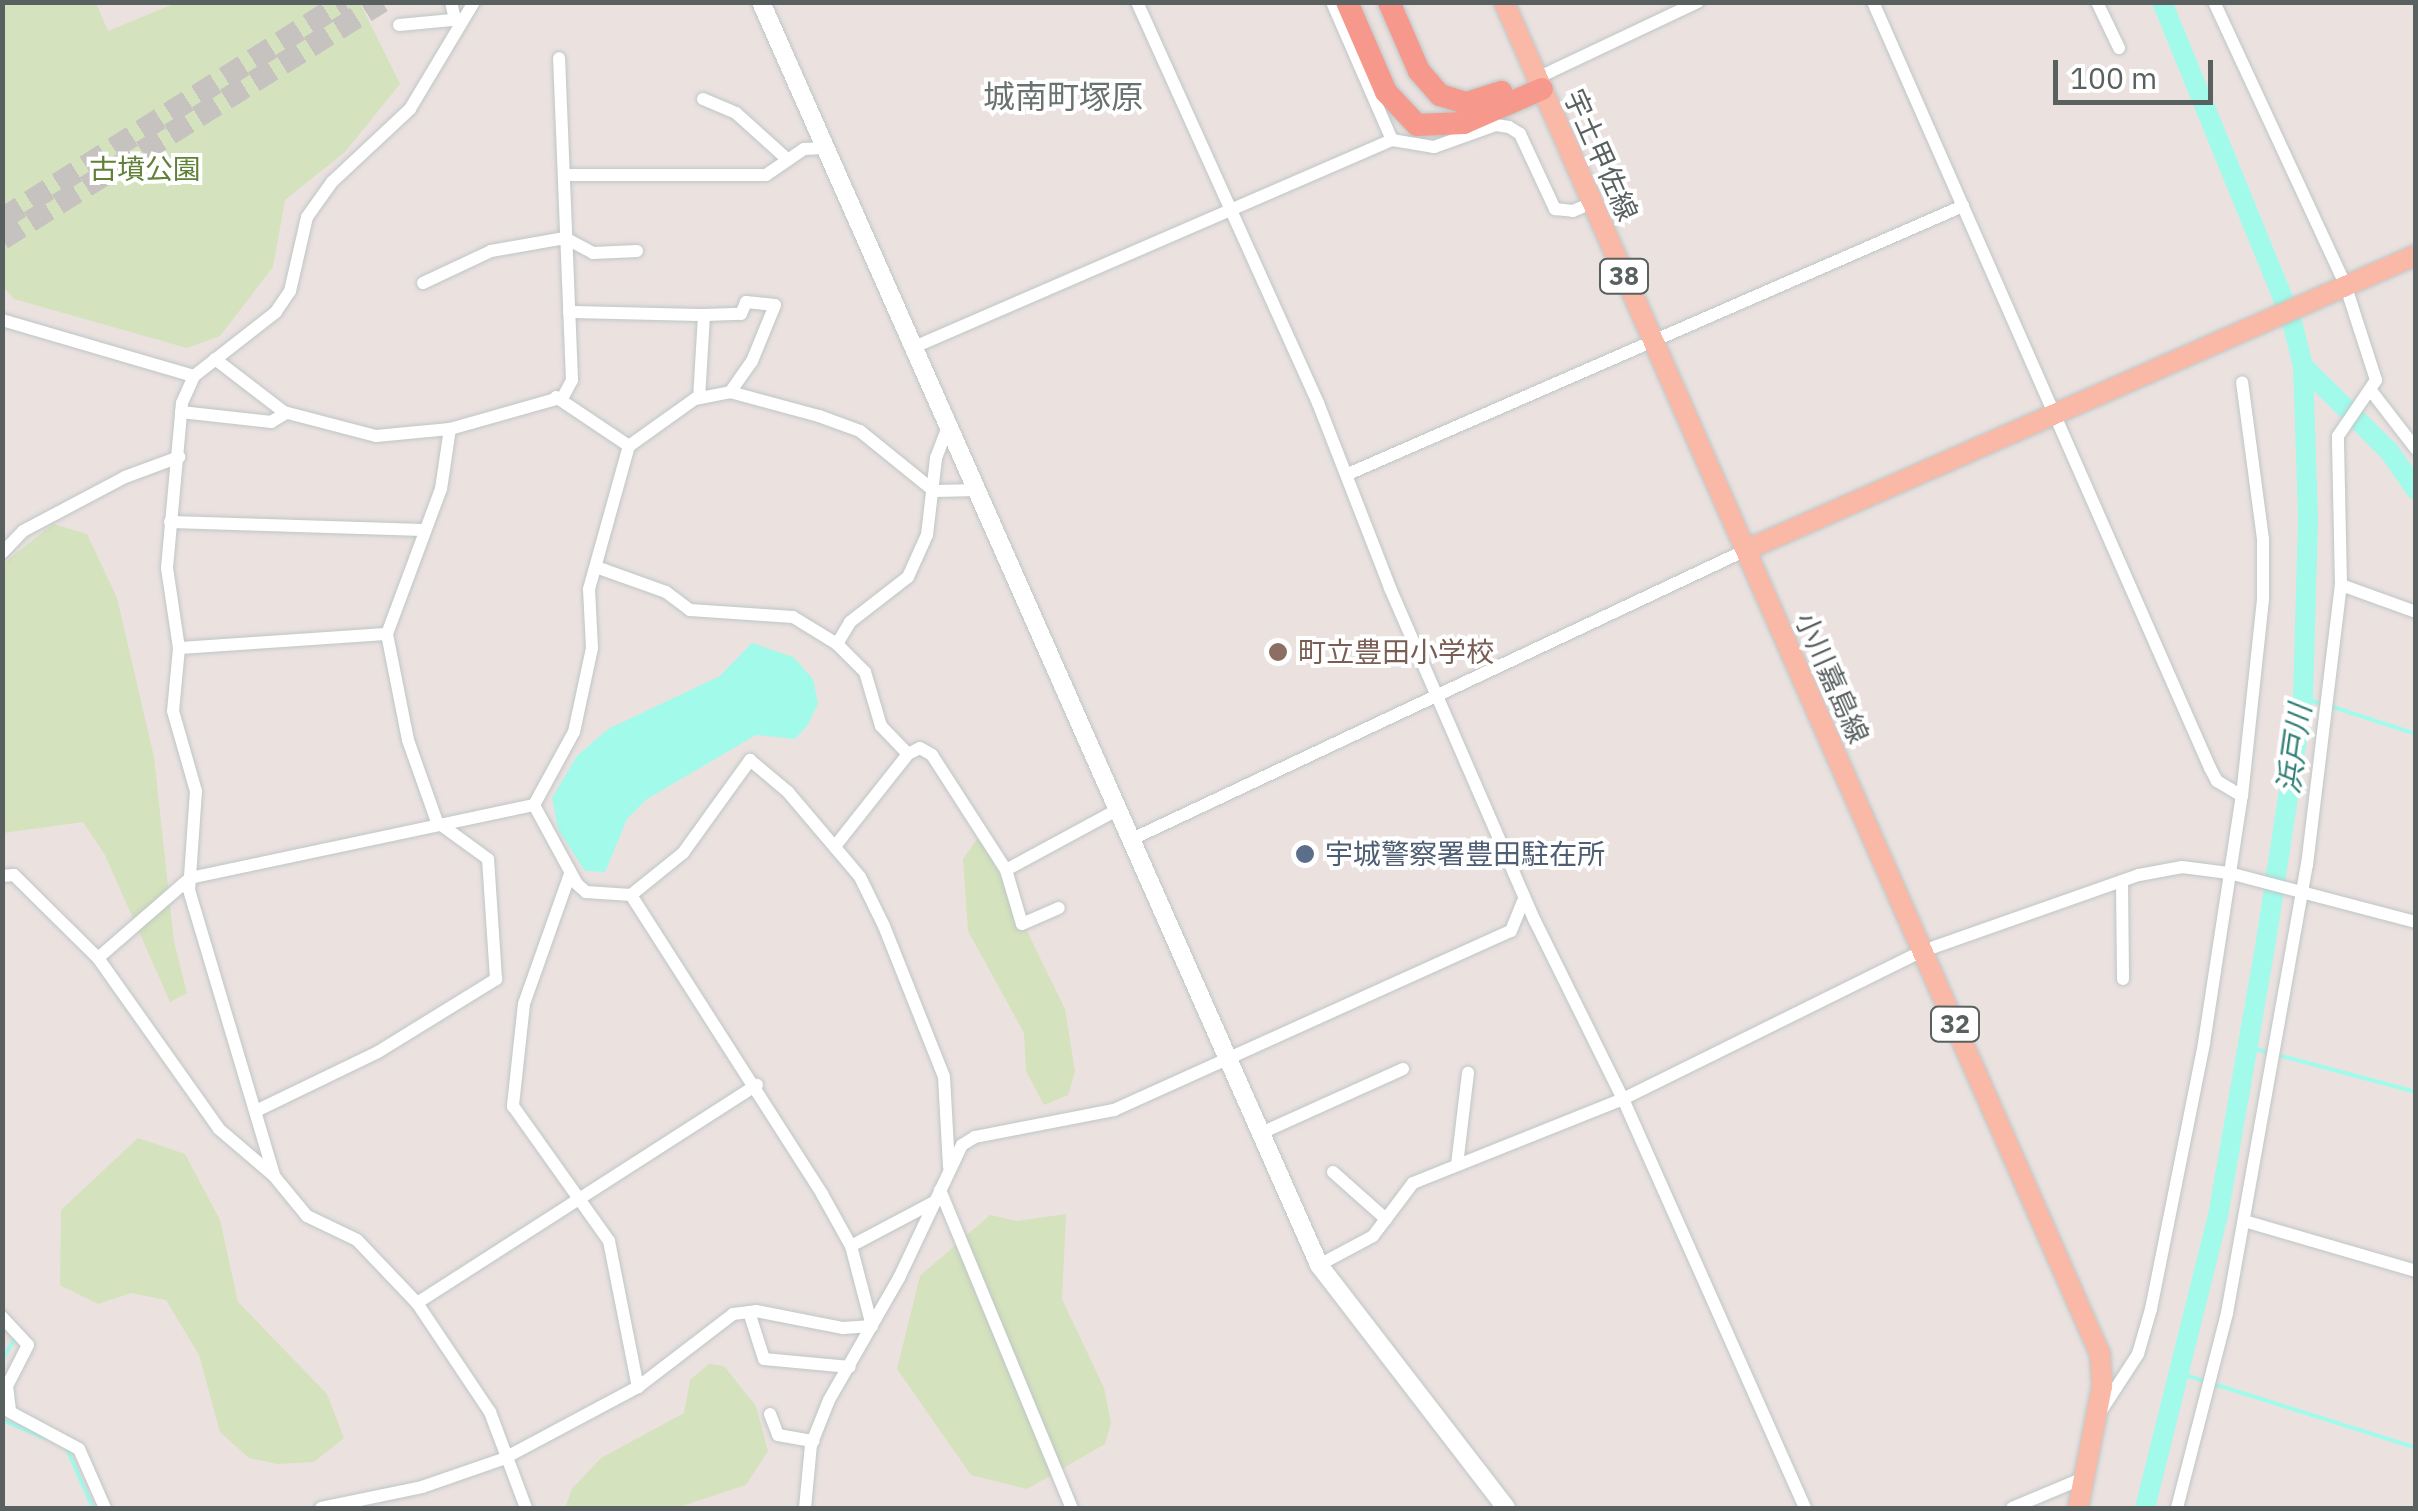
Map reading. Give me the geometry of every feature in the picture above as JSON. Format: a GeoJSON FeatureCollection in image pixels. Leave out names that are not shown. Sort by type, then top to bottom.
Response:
{"type":"FeatureCollection","features":[{"type":"Feature","properties":{"kind":"highway"},"geometry":{"type":"LineString","coordinates":[[1347,2],[1386,92],[1417,125],[1464,123],[1540,84]]}},
{"type":"Feature","properties":{"kind":"highway"},"geometry":{"type":"LineString","coordinates":[[1389,2],[1419,71],[1440,95],[1480,101],[1540,84]]}},
{"type":"Feature","properties":{"kind":"main road","name":"宇土甲佐線"},"geometry":{"type":"LineString","coordinates":[[1504,2],[1746,550]]}},
{"type":"Feature","properties":{"kind":"main road"},"geometry":{"type":"LineString","coordinates":[[1746,550],[2416,254]]}},
{"type":"Feature","properties":{"kind":"main road","name":"小川嘉島線"},"geometry":{"type":"LineString","coordinates":[[1746,550],[2100,1354],[2098,1417],[2078,1508]]}},
{"type":"Feature","properties":{"kind":"street"},"geometry":{"type":"LineString","coordinates":[[451,2],[460,20]]}},
{"type":"Feature","properties":{"kind":"street"},"geometry":{"type":"LineString","coordinates":[[274,1176],[258,1110],[192,907],[190,878],[196,792],[173,711],[179,648],[166,568],[181,412],[194,376],[276,312],[290,291],[307,217],[332,182],[410,110],[474,2]]}},
{"type":"Feature","properties":{"kind":"street"},"geometry":{"type":"LineString","coordinates":[[760,2],[1319,1265],[1506,1508]]}},
{"type":"Feature","properties":{"kind":"street"},"geometry":{"type":"LineString","coordinates":[[1137,2],[1348,474],[1523,892],[1622,1098],[1806,1508]]}},
{"type":"Feature","properties":{"kind":"street"},"geometry":{"type":"LineString","coordinates":[[1332,2],[1392,140]]}},
{"type":"Feature","properties":{"kind":"street"},"geometry":{"type":"LineString","coordinates":[[1540,84],[1698,2]]}},
{"type":"Feature","properties":{"kind":"street"},"geometry":{"type":"LineString","coordinates":[[1873,2],[2210,768],[2217,781],[2242,796]]}},
{"type":"Feature","properties":{"kind":"street"},"geometry":{"type":"LineString","coordinates":[[2097,2],[2119,48]]}},
{"type":"Feature","properties":{"kind":"street"},"geometry":{"type":"LineString","coordinates":[[2178,1508],[2204,1416],[2244,1221],[2302,888],[2341,585],[2342,431],[2369,395],[2376,367],[2345,284],[2214,2]]}},
{"type":"Feature","properties":{"kind":"street"},"geometry":{"type":"LineString","coordinates":[[399,25],[460,20]]}},
{"type":"Feature","properties":{"kind":"street"},"geometry":{"type":"LineString","coordinates":[[215,359],[286,412],[376,436],[450,429],[556,397],[572,380],[567,175],[559,58]]}},
{"type":"Feature","properties":{"kind":"street"},"geometry":{"type":"LineString","coordinates":[[703,99],[736,114],[787,159]]}},
{"type":"Feature","properties":{"kind":"street"},"geometry":{"type":"LineString","coordinates":[[912,348],[1392,140],[1434,147],[1496,125],[1509,127],[1520,134],[1555,210],[1574,211],[1592,203]]}},
{"type":"Feature","properties":{"kind":"street"},"geometry":{"type":"LineString","coordinates":[[567,175],[766,175],[787,159],[824,148]]}},
{"type":"Feature","properties":{"kind":"street"},"geometry":{"type":"LineString","coordinates":[[1348,474],[1963,206]]}},
{"type":"Feature","properties":{"kind":"street"},"geometry":{"type":"LineString","coordinates":[[423,283],[491,251],[566,238],[593,253],[637,251]]}},
{"type":"Feature","properties":{"kind":"street"},"geometry":{"type":"LineString","coordinates":[[569,312],[741,314],[746,302],[775,305],[752,361],[730,392]]}},
{"type":"Feature","properties":{"kind":"street"},"geometry":{"type":"LineString","coordinates":[[699,398],[704,315]]}},
{"type":"Feature","properties":{"kind":"street"},"geometry":{"type":"LineString","coordinates":[[2,320],[194,376]]}},
{"type":"Feature","properties":{"kind":"street"},"geometry":{"type":"LineString","coordinates":[[2098,1417],[2138,1354],[2151,1309],[2204,1043],[2242,796],[2263,598],[2263,539],[2242,382]]}},
{"type":"Feature","properties":{"kind":"street"},"geometry":{"type":"LineString","coordinates":[[534,806],[574,732],[592,648],[589,589],[629,446],[699,398],[730,392],[860,431],[934,491],[978,490]]}},
{"type":"Feature","properties":{"kind":"street"},"geometry":{"type":"LineString","coordinates":[[2369,395],[2416,449]]}},
{"type":"Feature","properties":{"kind":"street"},"geometry":{"type":"LineString","coordinates":[[556,397],[629,446]]}},
{"type":"Feature","properties":{"kind":"street"},"geometry":{"type":"LineString","coordinates":[[181,412],[270,422],[286,412]]}},
{"type":"Feature","properties":{"kind":"street"},"geometry":{"type":"LineString","coordinates":[[837,644],[850,622],[908,577],[927,535],[949,424]]}},
{"type":"Feature","properties":{"kind":"street"},"geometry":{"type":"LineString","coordinates":[[258,1110],[378,1052],[496,979],[488,859],[437,822],[408,740],[387,634],[426,530],[450,429]]}},
{"type":"Feature","properties":{"kind":"street"},"geometry":{"type":"LineString","coordinates":[[2,553],[23,531],[125,477],[179,457]]}},
{"type":"Feature","properties":{"kind":"street"},"geometry":{"type":"LineString","coordinates":[[170,522],[426,530]]}},
{"type":"Feature","properties":{"kind":"street"},"geometry":{"type":"LineString","coordinates":[[1130,840],[1746,550]]}},
{"type":"Feature","properties":{"kind":"street"},"geometry":{"type":"LineString","coordinates":[[596,566],[666,592],[690,610],[793,618],[837,644],[865,672],[881,726],[908,754]]}},
{"type":"Feature","properties":{"kind":"street"},"geometry":{"type":"LineString","coordinates":[[2341,585],[2416,612]]}},
{"type":"Feature","properties":{"kind":"street"},"geometry":{"type":"LineString","coordinates":[[179,648],[387,634]]}},
{"type":"Feature","properties":{"kind":"street"},"geometry":{"type":"LineString","coordinates":[[836,845],[908,754],[920,748],[932,755],[1006,870],[1022,924],[1059,908]]}},
{"type":"Feature","properties":{"kind":"street"},"geometry":{"type":"LineString","coordinates":[[534,806],[570,874],[586,892],[631,895],[684,853],[750,760],[836,845],[884,926],[944,1077],[948,1169]]}},
{"type":"Feature","properties":{"kind":"street"},"geometry":{"type":"LineString","coordinates":[[98,958],[190,878],[437,822],[534,806]]}},
{"type":"Feature","properties":{"kind":"street"},"geometry":{"type":"LineString","coordinates":[[1006,870],[1117,810]]}},
{"type":"Feature","properties":{"kind":"street"},"geometry":{"type":"LineString","coordinates":[[1319,1265],[1373,1236],[1413,1182],[1622,1098],[1923,951],[2122,881],[2164,868],[2229,874],[2302,888],[2416,922]]}},
{"type":"Feature","properties":{"kind":"street"},"geometry":{"type":"LineString","coordinates":[[570,874],[524,1004],[513,1106],[609,1241],[638,1387]]}},
{"type":"Feature","properties":{"kind":"street"},"geometry":{"type":"LineString","coordinates":[[2,876],[14,875],[98,958],[219,1129],[274,1176],[307,1216],[357,1240],[417,1303],[470,1377],[526,1508]]}},
{"type":"Feature","properties":{"kind":"street"},"geometry":{"type":"LineString","coordinates":[[2122,881],[2123,979]]}},
{"type":"Feature","properties":{"kind":"street"},"geometry":{"type":"LineString","coordinates":[[805,1508],[812,1441],[962,1145],[975,1137],[1085,1120],[1510,931],[1524,912],[1523,892]]}},
{"type":"Feature","properties":{"kind":"street"},"geometry":{"type":"LineString","coordinates":[[631,895],[757,1085],[851,1246],[872,1326]]}},
{"type":"Feature","properties":{"kind":"street"},"geometry":{"type":"LineString","coordinates":[[1259,1134],[1403,1069]]}},
{"type":"Feature","properties":{"kind":"street"},"geometry":{"type":"LineString","coordinates":[[1458,1165],[1468,1073]]}},
{"type":"Feature","properties":{"kind":"street"},"geometry":{"type":"LineString","coordinates":[[417,1303],[757,1085]]}},
{"type":"Feature","properties":{"kind":"street"},"geometry":{"type":"LineString","coordinates":[[1332,1172],[1386,1219]]}},
{"type":"Feature","properties":{"kind":"street"},"geometry":{"type":"LineString","coordinates":[[851,1246],[938,1195]]}},
{"type":"Feature","properties":{"kind":"street"},"geometry":{"type":"LineString","coordinates":[[938,1195],[1072,1508]]}},
{"type":"Feature","properties":{"kind":"street"},"geometry":{"type":"LineString","coordinates":[[2244,1221],[2416,1271]]}},
{"type":"Feature","properties":{"kind":"street"},"geometry":{"type":"LineString","coordinates":[[322,1508],[422,1487],[503,1459],[638,1387],[732,1314],[749,1312],[842,1328],[872,1326]]}},
{"type":"Feature","properties":{"kind":"street"},"geometry":{"type":"LineString","coordinates":[[749,1312],[764,1359],[850,1367]]}},
{"type":"Feature","properties":{"kind":"street"},"geometry":{"type":"LineString","coordinates":[[2,1317],[28,1345],[7,1386],[10,1412],[79,1449],[106,1508]]}},
{"type":"Feature","properties":{"kind":"street"},"geometry":{"type":"LineString","coordinates":[[770,1414],[778,1436],[812,1441]]}},
{"type":"Feature","properties":{"kind":"street"},"geometry":{"type":"LineString","coordinates":[[2012,1508],[2086,1477]]}},
{"type":"Feature","properties":{"kind":"green space","name":"古墳公園"},"geometry":{"type":"Polygon","coordinates":[[[3,2],[96,3],[108,31],[176,3],[360,3],[400,84],[345,152],[285,200],[273,267],[220,336],[187,348],[14,299],[3,287],[3,2]]]}},
{"type":"Feature","properties":{"kind":"green space"},"geometry":{"type":"Polygon","coordinates":[[[53,524],[87,534],[117,598],[154,757],[174,942],[187,993],[170,1002],[105,855],[83,822],[3,833],[3,564],[53,524]]]}},
{"type":"Feature","properties":{"kind":"green space"},"geometry":{"type":"Polygon","coordinates":[[[980,835],[1065,1009],[1075,1071],[1068,1095],[1044,1105],[1026,1071],[1024,1033],[968,931],[963,859],[980,835]]]}},
{"type":"Feature","properties":{"kind":"green space"},"geometry":{"type":"Polygon","coordinates":[[[138,1138],[185,1154],[220,1220],[238,1302],[327,1394],[344,1438],[314,1462],[277,1464],[249,1458],[220,1432],[199,1355],[166,1300],[131,1293],[98,1304],[60,1285],[61,1210],[138,1138]]]}},
{"type":"Feature","properties":{"kind":"green space"},"geometry":{"type":"Polygon","coordinates":[[[1066,1214],[1062,1299],[1104,1388],[1111,1423],[1105,1444],[1027,1489],[971,1475],[897,1369],[920,1276],[990,1215],[1017,1221],[1066,1214]]]}},
{"type":"Feature","properties":{"kind":"green space"},"geometry":{"type":"Polygon","coordinates":[[[709,1364],[724,1366],[756,1406],[768,1451],[746,1485],[676,1508],[565,1508],[572,1489],[601,1458],[684,1413],[690,1380],[709,1364]]]}},
{"type":"Feature","properties":{"kind":"shaded area"},"geometry":{"type":"Polygon","coordinates":[[[752,643],[793,657],[813,679],[818,704],[807,726],[795,739],[756,735],[647,799],[627,819],[605,872],[585,871],[558,829],[552,798],[577,756],[608,729],[720,676],[752,643]]]}},
{"type":"Feature","properties":{"kind":"waterway","name":"浜戸川"},"geometry":{"type":"LineString","coordinates":[[2145,1508],[2218,1216],[2266,941],[2303,699],[2308,517],[2303,366],[2291,318],[2162,2]]}},
{"type":"Feature","properties":{"kind":"waterway"},"geometry":{"type":"LineString","coordinates":[[2303,366],[2389,451],[2416,490]]}},
{"type":"Feature","properties":{"kind":"waterway"},"geometry":{"type":"LineString","coordinates":[[2303,699],[2321,703]]}},
{"type":"Feature","properties":{"kind":"waterway"},"geometry":{"type":"LineString","coordinates":[[2330,706],[2416,734]]}},
{"type":"Feature","properties":{"kind":"waterway"},"geometry":{"type":"LineString","coordinates":[[2248,1047],[2416,1092]]}},
{"type":"Feature","properties":{"kind":"waterway"},"geometry":{"type":"LineString","coordinates":[[2,1360],[15,1338]]}},
{"type":"Feature","properties":{"kind":"waterway"},"geometry":{"type":"LineString","coordinates":[[2182,1374],[2416,1448]]}},
{"type":"Feature","properties":{"kind":"waterway"},"geometry":{"type":"LineString","coordinates":[[2,1420],[45,1438]]}},
{"type":"Feature","properties":{"kind":"waterway"},"geometry":{"type":"LineString","coordinates":[[67,1449],[93,1508]]}},
{"type":"Feature","properties":{"kind":"tunnel"},"geometry":{"type":"LineString","coordinates":[[2,219],[344,2]]}},
{"type":"Feature","properties":{"kind":"tunnel"},"geometry":{"type":"LineString","coordinates":[[2,239],[382,2]]}},
{"type":"Feature","properties":{"kind":"place","name":"町立豊田小学校"},"geometry":{"type":"Point","coordinates":[1278,652]}},
{"type":"Feature","properties":{"kind":"place","name":"宇城警察署豊田駐在所"},"geometry":{"type":"Point","coordinates":[1305,854]}},
{"type":"Feature","properties":{"kind":"district","name":"城南町塚原"},"geometry":{"type":"Point","coordinates":[1063,96]}}]}
